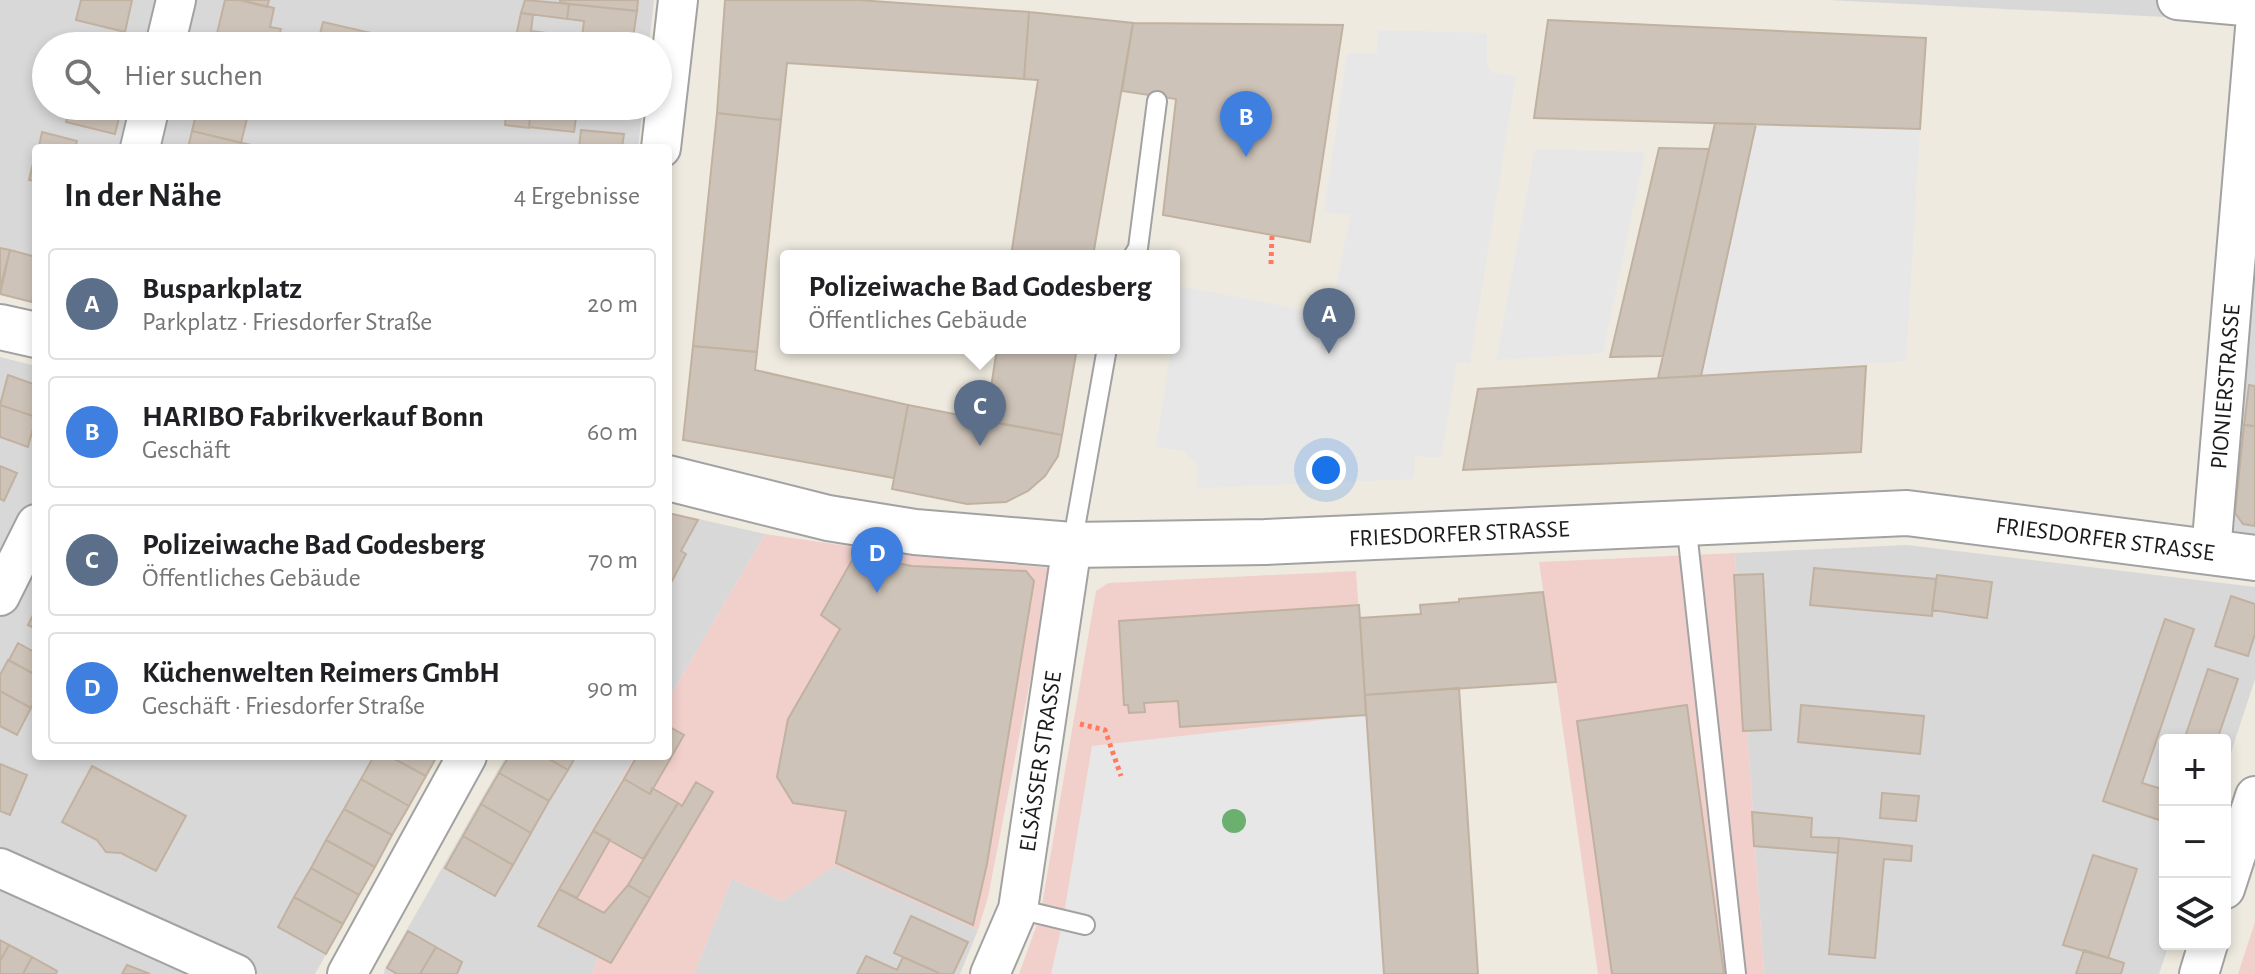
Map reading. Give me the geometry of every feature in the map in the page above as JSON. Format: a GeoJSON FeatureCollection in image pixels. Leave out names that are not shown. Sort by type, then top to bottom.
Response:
{"type":"FeatureCollection","features":[{"type":"Feature","properties":{"kind":"street"},"geometry":{"type":"LineString","coordinates":[[168,32],[176,0]]}},
{"type":"Feature","properties":{"kind":"street"},"geometry":{"type":"LineString","coordinates":[[672,52],[678,0]]}},
{"type":"Feature","properties":{"kind":"street"},"geometry":{"type":"LineString","coordinates":[[2177,0],[2255,7]]}},
{"type":"Feature","properties":{"kind":"street","name":"PIONIERSTRASSE"},"geometry":{"type":"LineString","coordinates":[[2211,552],[2255,28]]}},
{"type":"Feature","properties":{"kind":"street"},"geometry":{"type":"LineString","coordinates":[[141,144],[147,120]]}},
{"type":"Feature","properties":{"kind":"street"},"geometry":{"type":"LineString","coordinates":[[661,144],[664,120]]}},
{"type":"Feature","properties":{"kind":"street"},"geometry":{"type":"LineString","coordinates":[[0,327],[32,334]]}},
{"type":"Feature","properties":{"kind":"street","name":"FRIESDORFER STRASSE"},"geometry":{"type":"LineString","coordinates":[[672,479],[828,518],[915,532],[1072,545],[1265,542],[1907,513],[2255,558]]}},
{"type":"Feature","properties":{"kind":"street"},"geometry":{"type":"LineString","coordinates":[[0,596],[32,532]]}},
{"type":"Feature","properties":{"kind":"street","name":"ELSÄSSER STRASSE"},"geometry":{"type":"LineString","coordinates":[[990,974],[1018,909],[1072,545]]}},
{"type":"Feature","properties":{"kind":"street"},"geometry":{"type":"LineString","coordinates":[[347,974],[465,760]]}},
{"type":"Feature","properties":{"kind":"street"},"geometry":{"type":"LineString","coordinates":[[2229,878],[2255,796]]}},
{"type":"Feature","properties":{"kind":"street"},"geometry":{"type":"LineString","coordinates":[[0,868],[236,974]]}},
{"type":"Feature","properties":{"kind":"street"},"geometry":{"type":"LineString","coordinates":[[2199,974],[2206,950]]}},
{"type":"Feature","properties":{"kind":"lane"},"geometry":{"type":"LineString","coordinates":[[1137,250],[1157,101]]}},
{"type":"Feature","properties":{"kind":"lane"},"geometry":{"type":"LineString","coordinates":[[1072,545],[1106,354]]}},
{"type":"Feature","properties":{"kind":"lane"},"geometry":{"type":"LineString","coordinates":[[1686,522],[1736,974]]}},
{"type":"Feature","properties":{"kind":"lane"},"geometry":{"type":"LineString","coordinates":[[1018,909],[1085,925]]}},
{"type":"Feature","properties":{"kind":"path"},"geometry":{"type":"LineString","coordinates":[[1271,264],[1272,235]]}},
{"type":"Feature","properties":{"kind":"path"},"geometry":{"type":"LineString","coordinates":[[1048,715],[1105,730],[1121,776]]}},
{"type":"Feature","properties":{"kind":"shaded area"},"geometry":{"type":"Polygon","coordinates":[[[0,0],[654,0],[651,32],[32,32],[32,120],[641,120],[638,144],[32,144],[32,301],[0,294],[0,0]]]}},
{"type":"Feature","properties":{"kind":"shaded area"},"geometry":{"type":"Polygon","coordinates":[[[1828,0],[2255,0],[2255,538],[2199,533],[2244,21],[1828,0]]]}},
{"type":"Feature","properties":{"kind":"shaded area"},"geometry":{"type":"Polygon","coordinates":[[[1378,30],[1487,33],[1487,64],[1492,72],[1516,76],[1470,363],[1457,362],[1441,458],[1415,456],[1414,479],[1198,488],[1197,466],[1184,451],[1156,447],[1170,354],[1180,354],[1180,286],[1330,315],[1350,215],[1324,212],[1347,54],[1377,54],[1378,30]]]}},
{"type":"Feature","properties":{"kind":"shaded area"},"geometry":{"type":"Polygon","coordinates":[[[1756,124],[1920,129],[1906,361],[1701,376],[1756,124]]]}},
{"type":"Feature","properties":{"kind":"shaded area"},"geometry":{"type":"Polygon","coordinates":[[[1535,149],[1645,152],[1603,353],[1496,360],[1535,149]]]}},
{"type":"Feature","properties":{"kind":"shaded area"},"geometry":{"type":"Polygon","coordinates":[[[0,357],[32,365],[32,760],[436,760],[315,974],[0,974],[0,357]]]}},
{"type":"Feature","properties":{"kind":"shaded area"},"geometry":{"type":"Polygon","coordinates":[[[672,513],[765,534],[672,693],[672,513]]]}},
{"type":"Feature","properties":{"kind":"shaded area"},"geometry":{"type":"Polygon","coordinates":[[[765,534],[916,556],[1052,568],[988,897],[978,930],[835,866],[782,901],[732,879],[694,974],[592,974],[598,958],[536,926],[633,760],[672,760],[672,693],[765,534]]]}},
{"type":"Feature","properties":{"kind":"shaded area"},"geometry":{"type":"Polygon","coordinates":[[[1907,545],[2255,587],[2255,679],[2231,753],[2231,734],[2159,734],[2159,950],[2167,950],[2159,974],[1764,974],[1735,553],[1907,545]]]}},
{"type":"Feature","properties":{"kind":"shaded area"},"geometry":{"type":"Polygon","coordinates":[[[1735,553],[1764,974],[1598,974],[1539,562],[1735,553]]]}},
{"type":"Feature","properties":{"kind":"shaded area"},"geometry":{"type":"Polygon","coordinates":[[[1356,571],[1384,974],[1019,974],[1040,916],[1096,591],[1108,583],[1356,571]]]}},
{"type":"Feature","properties":{"kind":"shaded area"},"geometry":{"type":"Polygon","coordinates":[[[1366,715],[1384,974],[1051,974],[1092,746],[1366,715]]]}},
{"type":"Feature","properties":{"kind":"shaded area"},"geometry":{"type":"Polygon","coordinates":[[[504,760],[633,760],[536,926],[598,958],[592,974],[384,974],[504,760]]]}},
{"type":"Feature","properties":{"kind":"shaded area"},"geometry":{"type":"Polygon","coordinates":[[[835,865],[978,930],[960,974],[694,974],[732,879],[782,901],[835,865]]]}},
{"type":"Feature","properties":{"kind":"shaded area"},"geometry":{"type":"Polygon","coordinates":[[[2255,922],[2255,974],[2238,974],[2255,922]]]}},
{"type":"Feature","properties":{"kind":"building"},"geometry":{"type":"Polygon","coordinates":[[[81,0],[132,0],[125,32],[76,20],[81,0]]]}},
{"type":"Feature","properties":{"kind":"building"},"geometry":{"type":"Polygon","coordinates":[[[225,0],[240,0],[274,8],[270,27],[281,29],[280,32],[217,32],[225,0]]]}},
{"type":"Feature","properties":{"kind":"building"},"geometry":{"type":"Polygon","coordinates":[[[240,0],[269,0],[267,7],[240,0]]]}},
{"type":"Feature","properties":{"kind":"building"},"geometry":{"type":"Polygon","coordinates":[[[525,0],[569,4],[567,19],[521,13],[525,0]]]}},
{"type":"Feature","properties":{"kind":"building"},"geometry":{"type":"Polygon","coordinates":[[[560,0],[638,0],[637,11],[569,4],[560,0]]]}},
{"type":"Feature","properties":{"kind":"building"},"geometry":{"type":"Polygon","coordinates":[[[725,0],[858,0],[1029,12],[1024,79],[787,63],[781,120],[717,113],[725,0]]]}},
{"type":"Feature","properties":{"kind":"building"},"geometry":{"type":"Polygon","coordinates":[[[569,4],[637,11],[634,32],[583,32],[584,21],[567,19],[569,4]]]}},
{"type":"Feature","properties":{"kind":"building"},"geometry":{"type":"Polygon","coordinates":[[[1029,12],[1133,23],[1094,250],[1012,250],[1038,80],[1024,79],[1029,12]]]}},
{"type":"Feature","properties":{"kind":"building"},"geometry":{"type":"Polygon","coordinates":[[[521,13],[533,15],[531,31],[539,32],[517,32],[521,13]]]}},
{"type":"Feature","properties":{"kind":"building"},"geometry":{"type":"Polygon","coordinates":[[[1548,20],[1926,38],[1920,129],[1534,118],[1548,20]]]}},
{"type":"Feature","properties":{"kind":"building"},"geometry":{"type":"Polygon","coordinates":[[[323,22],[367,32],[320,32],[323,22]]]}},
{"type":"Feature","properties":{"kind":"building"},"geometry":{"type":"Polygon","coordinates":[[[1133,23],[1343,25],[1310,242],[1163,215],[1176,99],[1122,91],[1133,23]]]}},
{"type":"Feature","properties":{"kind":"building"},"geometry":{"type":"Polygon","coordinates":[[[717,113],[781,120],[757,352],[693,346],[717,113]]]}},
{"type":"Feature","properties":{"kind":"building"},"geometry":{"type":"Polygon","coordinates":[[[66,120],[118,120],[115,134],[66,120]]]}},
{"type":"Feature","properties":{"kind":"building"},"geometry":{"type":"Polygon","coordinates":[[[195,120],[247,120],[241,143],[192,131],[195,120]]]}},
{"type":"Feature","properties":{"kind":"building"},"geometry":{"type":"Polygon","coordinates":[[[506,120],[530,120],[529,128],[505,125],[506,120]]]}},
{"type":"Feature","properties":{"kind":"building"},"geometry":{"type":"Polygon","coordinates":[[[530,120],[576,120],[574,132],[529,127],[530,120]]]}},
{"type":"Feature","properties":{"kind":"building"},"geometry":{"type":"Polygon","coordinates":[[[1715,123],[1756,124],[1701,376],[1658,378],[1715,123]]]}},
{"type":"Feature","properties":{"kind":"building"},"geometry":{"type":"Polygon","coordinates":[[[581,130],[624,134],[623,144],[579,144],[581,130]]]}},
{"type":"Feature","properties":{"kind":"building"},"geometry":{"type":"Polygon","coordinates":[[[192,131],[247,144],[189,144],[192,131]]]}},
{"type":"Feature","properties":{"kind":"building"},"geometry":{"type":"Polygon","coordinates":[[[42,132],[77,141],[76,144],[39,144],[42,132]]]}},
{"type":"Feature","properties":{"kind":"building"},"geometry":{"type":"Polygon","coordinates":[[[1659,148],[1709,149],[1663,356],[1610,357],[1659,148]]]}},
{"type":"Feature","properties":{"kind":"building"},"geometry":{"type":"Polygon","coordinates":[[[0,248],[10,250],[0,289],[0,248]]]}},
{"type":"Feature","properties":{"kind":"building"},"geometry":{"type":"Polygon","coordinates":[[[10,250],[32,256],[32,302],[0,294],[10,250]]]}},
{"type":"Feature","properties":{"kind":"building"},"geometry":{"type":"Polygon","coordinates":[[[693,346],[757,352],[755,370],[908,405],[894,478],[683,440],[693,346]]]}},
{"type":"Feature","properties":{"kind":"building"},"geometry":{"type":"Polygon","coordinates":[[[996,354],[1076,354],[1062,435],[986,421],[996,354]]]}},
{"type":"Feature","properties":{"kind":"building"},"geometry":{"type":"Polygon","coordinates":[[[1866,366],[1861,452],[1463,470],[1478,389],[1866,366]]]}},
{"type":"Feature","properties":{"kind":"building"},"geometry":{"type":"Polygon","coordinates":[[[8,375],[32,384],[32,416],[0,405],[8,375]]]}},
{"type":"Feature","properties":{"kind":"building"},"geometry":{"type":"Polygon","coordinates":[[[2249,385],[2255,386],[2255,426],[2244,425],[2249,385]]]}},
{"type":"Feature","properties":{"kind":"building"},"geometry":{"type":"Polygon","coordinates":[[[0,405],[32,416],[28,447],[0,437],[0,405]]]}},
{"type":"Feature","properties":{"kind":"building"},"geometry":{"type":"Polygon","coordinates":[[[908,405],[1062,435],[1058,456],[1045,476],[1028,491],[1006,502],[967,504],[892,489],[908,405]]]}},
{"type":"Feature","properties":{"kind":"building"},"geometry":{"type":"Polygon","coordinates":[[[2244,425],[2255,426],[2255,526],[2243,524],[2235,513],[2244,425]]]}},
{"type":"Feature","properties":{"kind":"building"},"geometry":{"type":"Polygon","coordinates":[[[0,466],[17,473],[4,501],[0,499],[0,466]]]}},
{"type":"Feature","properties":{"kind":"building"},"geometry":{"type":"Polygon","coordinates":[[[672,514],[698,520],[681,551],[686,554],[672,581],[672,514]]]}},
{"type":"Feature","properties":{"kind":"building"},"geometry":{"type":"Polygon","coordinates":[[[855,555],[912,566],[1026,571],[1034,581],[987,864],[973,925],[836,863],[846,811],[793,803],[777,777],[788,719],[840,629],[821,615],[855,555]]]}},
{"type":"Feature","properties":{"kind":"building"},"geometry":{"type":"Polygon","coordinates":[[[1814,568],[1936,579],[1932,616],[1810,605],[1814,568]]]}},
{"type":"Feature","properties":{"kind":"building"},"geometry":{"type":"Polygon","coordinates":[[[1763,574],[1771,730],[1743,731],[1734,575],[1763,574]]]}},
{"type":"Feature","properties":{"kind":"building"},"geometry":{"type":"Polygon","coordinates":[[[1937,575],[1992,582],[1987,618],[1932,610],[1937,575]]]}},
{"type":"Feature","properties":{"kind":"building"},"geometry":{"type":"Polygon","coordinates":[[[1543,592],[1556,682],[1365,695],[1360,618],[1421,614],[1420,605],[1459,602],[1459,599],[1543,592]]]}},
{"type":"Feature","properties":{"kind":"building"},"geometry":{"type":"Polygon","coordinates":[[[2231,596],[2255,604],[2255,634],[2248,656],[2215,646],[2231,596]]]}},
{"type":"Feature","properties":{"kind":"building"},"geometry":{"type":"Polygon","coordinates":[[[1359,605],[1366,715],[1180,727],[1178,701],[1144,703],[1145,712],[1129,713],[1128,705],[1124,705],[1119,621],[1359,605]]]}},
{"type":"Feature","properties":{"kind":"building"},"geometry":{"type":"Polygon","coordinates":[[[2165,619],[2194,629],[2142,783],[2159,788],[2159,820],[2103,801],[2165,619]]]}},
{"type":"Feature","properties":{"kind":"building"},"geometry":{"type":"Polygon","coordinates":[[[18,643],[32,651],[32,673],[9,660],[18,643]]]}},
{"type":"Feature","properties":{"kind":"building"},"geometry":{"type":"Polygon","coordinates":[[[8,660],[32,673],[31,708],[0,691],[0,675],[8,660]]]}},
{"type":"Feature","properties":{"kind":"building"},"geometry":{"type":"Polygon","coordinates":[[[2208,669],[2238,679],[2219,734],[2186,734],[2208,669]]]}},
{"type":"Feature","properties":{"kind":"building"},"geometry":{"type":"Polygon","coordinates":[[[1459,688],[1478,974],[1384,974],[1365,695],[1459,688]]]}},
{"type":"Feature","properties":{"kind":"building"},"geometry":{"type":"Polygon","coordinates":[[[0,691],[31,708],[17,735],[0,726],[0,691]]]}},
{"type":"Feature","properties":{"kind":"building"},"geometry":{"type":"Polygon","coordinates":[[[1687,705],[1724,974],[1612,974],[1577,721],[1687,705]]]}},
{"type":"Feature","properties":{"kind":"building"},"geometry":{"type":"Polygon","coordinates":[[[1801,705],[1924,716],[1920,754],[1798,742],[1801,705]]]}},
{"type":"Feature","properties":{"kind":"building"},"geometry":{"type":"Polygon","coordinates":[[[672,728],[684,735],[672,756],[672,728]]]}},
{"type":"Feature","properties":{"kind":"building"},"geometry":{"type":"Polygon","coordinates":[[[372,760],[396,760],[426,776],[409,806],[361,779],[372,760]]]}},
{"type":"Feature","properties":{"kind":"building"},"geometry":{"type":"Polygon","coordinates":[[[396,760],[435,760],[426,776],[396,760]]]}},
{"type":"Feature","properties":{"kind":"building"},"geometry":{"type":"Polygon","coordinates":[[[507,760],[551,760],[568,770],[549,801],[499,773],[507,760]]]}},
{"type":"Feature","properties":{"kind":"building"},"geometry":{"type":"Polygon","coordinates":[[[551,760],[574,760],[568,770],[551,760]]]}},
{"type":"Feature","properties":{"kind":"building"},"geometry":{"type":"Polygon","coordinates":[[[635,760],[670,760],[650,794],[624,779],[635,760]]]}},
{"type":"Feature","properties":{"kind":"building"},"geometry":{"type":"Polygon","coordinates":[[[0,764],[27,775],[10,815],[0,811],[0,764]]]}},
{"type":"Feature","properties":{"kind":"building"},"geometry":{"type":"Polygon","coordinates":[[[92,766],[186,816],[156,871],[121,853],[106,852],[97,840],[62,822],[92,766]]]}},
{"type":"Feature","properties":{"kind":"building"},"geometry":{"type":"Polygon","coordinates":[[[499,773],[549,801],[531,833],[481,804],[499,773]]]}},
{"type":"Feature","properties":{"kind":"building"},"geometry":{"type":"Polygon","coordinates":[[[361,779],[409,806],[392,835],[344,809],[361,779]]]}},
{"type":"Feature","properties":{"kind":"building"},"geometry":{"type":"Polygon","coordinates":[[[624,779],[650,794],[652,788],[678,803],[643,859],[593,831],[624,779]]]}},
{"type":"Feature","properties":{"kind":"building"},"geometry":{"type":"Polygon","coordinates":[[[696,782],[713,792],[650,898],[628,885],[678,803],[682,806],[696,782]]]}},
{"type":"Feature","properties":{"kind":"building"},"geometry":{"type":"Polygon","coordinates":[[[1882,793],[1919,796],[1916,821],[1880,818],[1882,793]]]}},
{"type":"Feature","properties":{"kind":"building"},"geometry":{"type":"Polygon","coordinates":[[[481,804],[531,833],[513,865],[463,836],[481,804]]]}},
{"type":"Feature","properties":{"kind":"building"},"geometry":{"type":"Polygon","coordinates":[[[344,809],[392,835],[375,867],[326,840],[344,809]]]}},
{"type":"Feature","properties":{"kind":"building"},"geometry":{"type":"Polygon","coordinates":[[[1752,812],[1812,818],[1811,837],[1839,838],[1838,853],[1754,846],[1752,812]]]}},
{"type":"Feature","properties":{"kind":"building"},"geometry":{"type":"Polygon","coordinates":[[[593,831],[610,840],[577,898],[559,889],[593,831]]]}},
{"type":"Feature","properties":{"kind":"building"},"geometry":{"type":"Polygon","coordinates":[[[463,836],[513,865],[495,896],[445,868],[463,836]]]}},
{"type":"Feature","properties":{"kind":"building"},"geometry":{"type":"Polygon","coordinates":[[[1839,838],[1912,846],[1911,861],[1884,859],[1875,958],[1829,954],[1839,838]]]}},
{"type":"Feature","properties":{"kind":"building"},"geometry":{"type":"Polygon","coordinates":[[[326,840],[375,867],[359,895],[311,868],[326,840]]]}},
{"type":"Feature","properties":{"kind":"building"},"geometry":{"type":"Polygon","coordinates":[[[2093,855],[2137,869],[2108,958],[2063,945],[2093,855]]]}},
{"type":"Feature","properties":{"kind":"building"},"geometry":{"type":"Polygon","coordinates":[[[311,868],[359,895],[343,924],[294,897],[311,868]]]}},
{"type":"Feature","properties":{"kind":"building"},"geometry":{"type":"Polygon","coordinates":[[[628,885],[650,898],[611,963],[538,926],[559,889],[604,913],[628,885]]]}},
{"type":"Feature","properties":{"kind":"building"},"geometry":{"type":"Polygon","coordinates":[[[294,897],[343,924],[326,954],[278,927],[294,897]]]}},
{"type":"Feature","properties":{"kind":"building"},"geometry":{"type":"Polygon","coordinates":[[[911,916],[968,942],[953,974],[941,974],[894,953],[911,916]]]}},
{"type":"Feature","properties":{"kind":"building"},"geometry":{"type":"Polygon","coordinates":[[[408,931],[436,947],[420,974],[397,974],[387,968],[408,931]]]}},
{"type":"Feature","properties":{"kind":"building"},"geometry":{"type":"Polygon","coordinates":[[[0,940],[9,945],[0,961],[0,940]]]}},
{"type":"Feature","properties":{"kind":"building"},"geometry":{"type":"Polygon","coordinates":[[[9,945],[32,957],[23,974],[0,974],[0,961],[9,945]]]}},
{"type":"Feature","properties":{"kind":"building"},"geometry":{"type":"Polygon","coordinates":[[[436,947],[462,962],[457,974],[420,974],[436,947]]]}},
{"type":"Feature","properties":{"kind":"building"},"geometry":{"type":"Polygon","coordinates":[[[2084,950],[2124,963],[2121,974],[2076,974],[2084,950]]]}},
{"type":"Feature","properties":{"kind":"building"},"geometry":{"type":"Polygon","coordinates":[[[866,956],[897,970],[903,957],[941,974],[857,974],[866,956]]]}},
{"type":"Feature","properties":{"kind":"building"},"geometry":{"type":"Polygon","coordinates":[[[32,957],[57,971],[56,974],[23,974],[32,957]]]}},
{"type":"Feature","properties":{"kind":"building"},"geometry":{"type":"Polygon","coordinates":[[[127,965],[150,974],[122,974],[127,965]]]}},
{"type":"Feature","properties":{"kind":"place","name":"HARIBO Fabrikverkauf Bonn"},"geometry":{"type":"Point","coordinates":[1246,157]}},
{"type":"Feature","properties":{"kind":"place","name":"Busparkplatz"},"geometry":{"type":"Point","coordinates":[1329,354]}},
{"type":"Feature","properties":{"kind":"place","name":"Polizeiwache Bad Godesberg"},"geometry":{"type":"Point","coordinates":[980,446]}},
{"type":"Feature","properties":{"kind":"place","name":"Küchenwelten Reimers GmbH"},"geometry":{"type":"Point","coordinates":[877,593]}}]}
